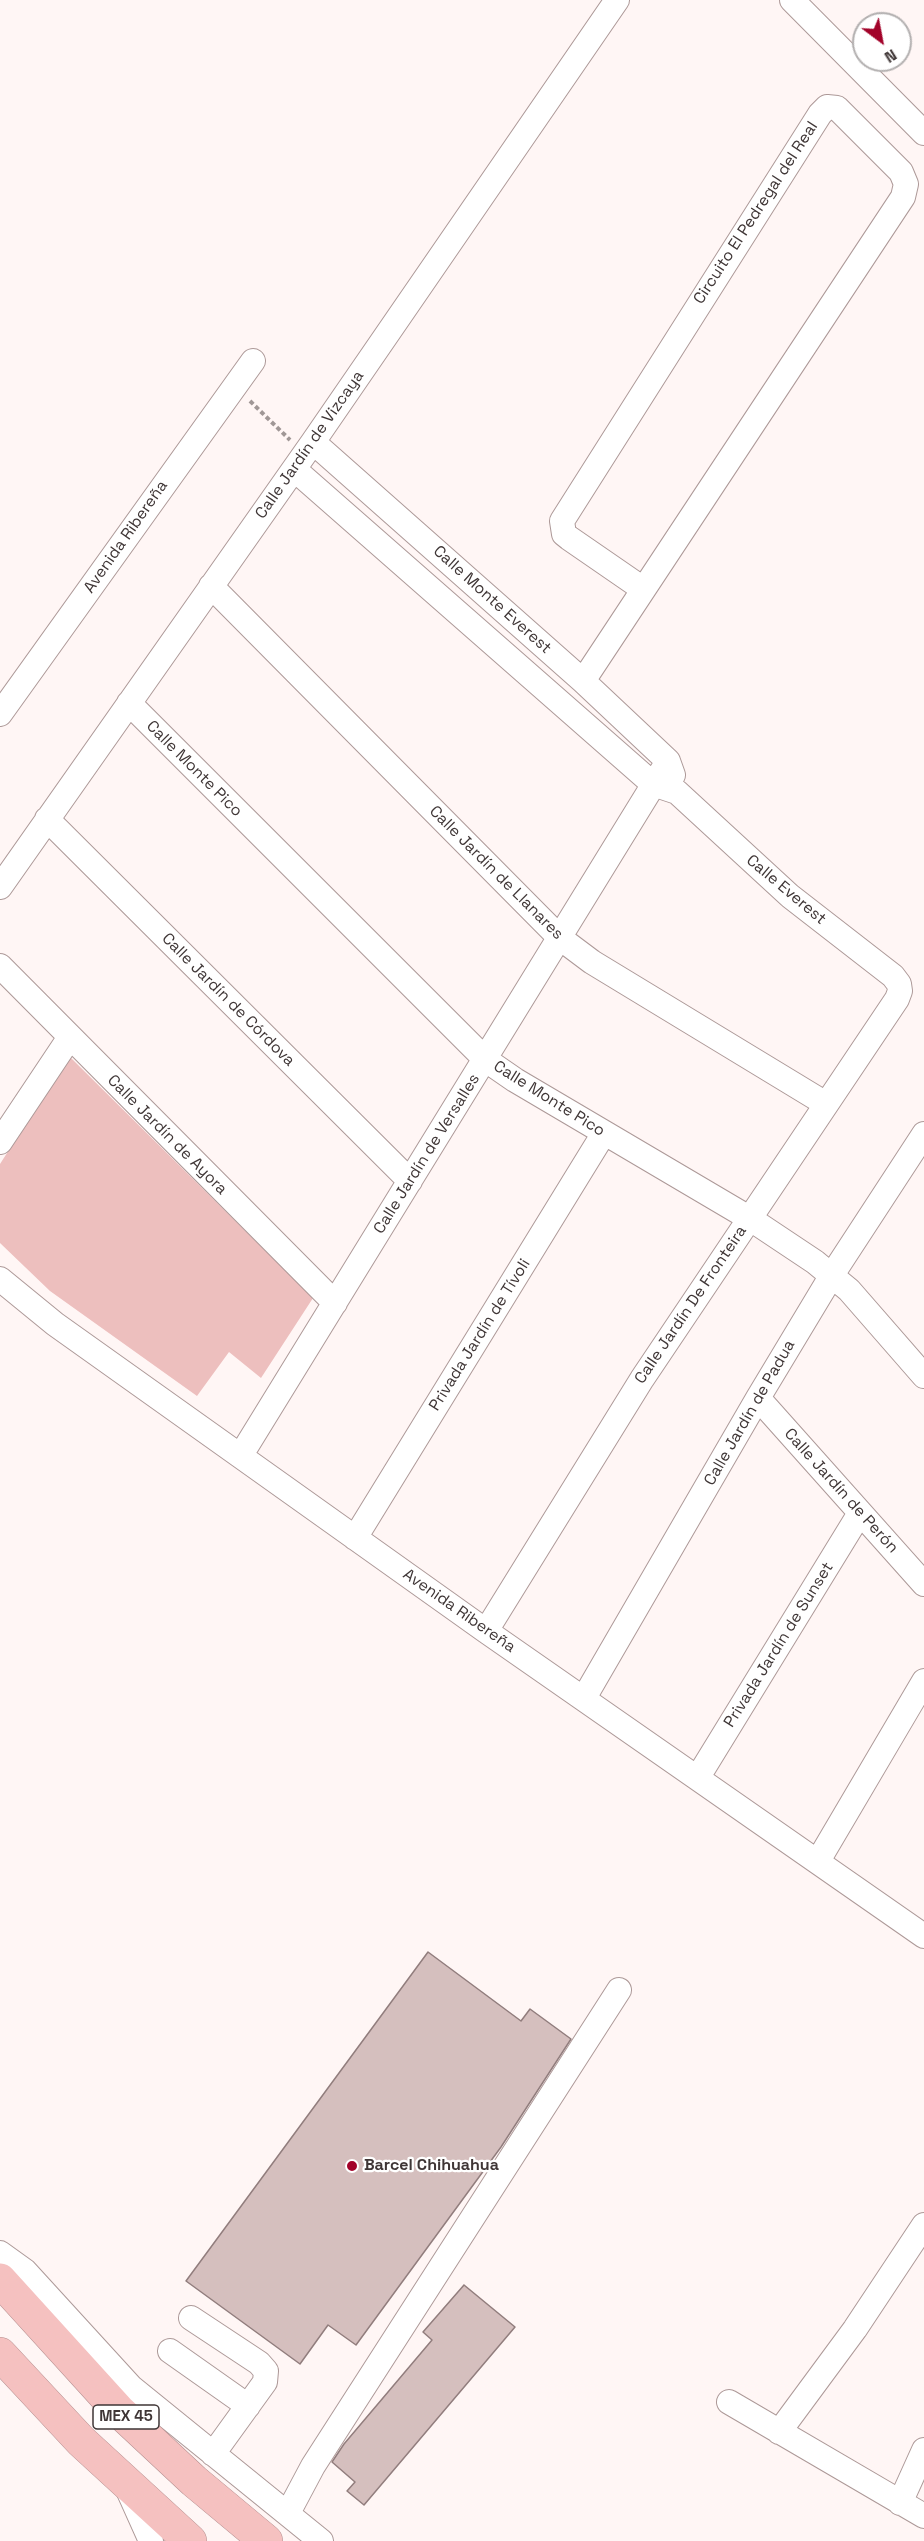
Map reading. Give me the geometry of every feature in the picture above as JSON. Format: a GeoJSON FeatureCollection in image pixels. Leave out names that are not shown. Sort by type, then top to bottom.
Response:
{"type":"FeatureCollection","features":[{"type":"Feature","properties":{"kind":"highway","name":"MEX 45"},"geometry":{"type":"LineString","coordinates":[[0,2280],[104,2378],[194,2481],[266,2541]]}},
{"type":"Feature","properties":{"kind":"highway","name":"MEX 45"},"geometry":{"type":"LineString","coordinates":[[0,2354],[126,2484],[190,2541]]}},
{"type":"Feature","properties":{"kind":"street","name":"Calle Jardín de Vizcaya"},"geometry":{"type":"LineString","coordinates":[[0,887],[304,455],[617,0]]}},
{"type":"Feature","properties":{"kind":"street"},"geometry":{"type":"LineString","coordinates":[[792,0],[924,133]]}},
{"type":"Feature","properties":{"kind":"street","name":"Circuito El Pedregal del Real"},"geometry":{"type":"LineString","coordinates":[[583,681],[903,197],[906,184],[902,172],[837,108],[827,107],[820,114],[562,521],[564,534],[643,589]]}},
{"type":"Feature","properties":{"kind":"street","name":"Avenida Ribereña"},"geometry":{"type":"LineString","coordinates":[[0,714],[253,361]]}},
{"type":"Feature","properties":{"kind":"street","name":"Calle Monte Everest"},"geometry":{"type":"LineString","coordinates":[[304,455],[583,681],[668,761]]}},
{"type":"Feature","properties":{"kind":"street","name":"Calle Monte Everest"},"geometry":{"type":"LineString","coordinates":[[304,455],[653,784]]}},
{"type":"Feature","properties":{"kind":"street","name":"Calle Jardín de Llanares"},"geometry":{"type":"LineString","coordinates":[[211,586],[560,938],[592,962],[826,1104]]}},
{"type":"Feature","properties":{"kind":"street","name":"Calle Monte Pico"},"geometry":{"type":"LineString","coordinates":[[129,703],[486,1060],[515,1080],[749,1218],[832,1275],[864,1305],[924,1376]]}},
{"type":"Feature","properties":{"kind":"street"},"geometry":{"type":"LineString","coordinates":[[668,761],[677,792]]}},
{"type":"Feature","properties":{"kind":"street","name":"Calle Jardín de Versalles"},"geometry":{"type":"LineString","coordinates":[[241,1455],[668,761]]}},
{"type":"Feature","properties":{"kind":"street","name":"Calle Everest"},"geometry":{"type":"LineString","coordinates":[[653,784],[677,792],[790,896],[893,976],[899,984]]}},
{"type":"Feature","properties":{"kind":"street","name":"Calle Jardín de Córdova"},"geometry":{"type":"LineString","coordinates":[[47,819],[410,1181]]}},
{"type":"Feature","properties":{"kind":"street","name":"Calle Jardín de Ayora"},"geometry":{"type":"LineString","coordinates":[[0,966],[335,1303]]}},
{"type":"Feature","properties":{"kind":"street","name":"Calle Jardín De Fronteira"},"geometry":{"type":"LineString","coordinates":[[486,1631],[600,1443],[897,999],[900,991],[899,984]]}},
{"type":"Feature","properties":{"kind":"street"},"geometry":{"type":"LineString","coordinates":[[0,1142],[70,1037]]}},
{"type":"Feature","properties":{"kind":"street","name":"Privada Jardín de Tívoli"},"geometry":{"type":"LineString","coordinates":[[355,1538],[604,1133]]}},
{"type":"Feature","properties":{"kind":"street","name":"Calle Jardín de Padua"},"geometry":{"type":"LineString","coordinates":[[584,1698],[832,1275],[924,1134]]}},
{"type":"Feature","properties":{"kind":"street","name":"Avenida Ribereña"},"geometry":{"type":"LineString","coordinates":[[0,1279],[55,1324],[355,1538],[924,1936]]}},
{"type":"Feature","properties":{"kind":"street","name":"Calle Jardín de Perón"},"geometry":{"type":"LineString","coordinates":[[758,1398],[924,1584]]}},
{"type":"Feature","properties":{"kind":"street","name":"Privada Jardín de Sunset"},"geometry":{"type":"LineString","coordinates":[[698,1777],[860,1513]]}},
{"type":"Feature","properties":{"kind":"street"},"geometry":{"type":"LineString","coordinates":[[818,1861],[924,1681]]}},
{"type":"Feature","properties":{"kind":"street"},"geometry":{"type":"LineString","coordinates":[[288,2513],[313,2466],[619,1990]]}},
{"type":"Feature","properties":{"kind":"street"},"geometry":{"type":"LineString","coordinates":[[779,2432],[855,2329],[924,2225]]}},
{"type":"Feature","properties":{"kind":"street"},"geometry":{"type":"LineString","coordinates":[[0,2253],[25,2271],[104,2378],[149,2404],[321,2541]]}},
{"type":"Feature","properties":{"kind":"street"},"geometry":{"type":"LineString","coordinates":[[191,2318],[264,2366],[265,2382],[213,2454]]}},
{"type":"Feature","properties":{"kind":"street"},"geometry":{"type":"LineString","coordinates":[[170,2351],[248,2406]]}},
{"type":"Feature","properties":{"kind":"street"},"geometry":{"type":"LineString","coordinates":[[729,2402],[924,2516]]}},
{"type":"Feature","properties":{"kind":"street"},"geometry":{"type":"LineString","coordinates":[[900,2503],[924,2450]]}},
{"type":"Feature","properties":{"kind":"street"},"geometry":{"type":"LineString","coordinates":[[126,2484],[151,2541]]}},
{"type":"Feature","properties":{"kind":"path"},"geometry":{"type":"LineString","coordinates":[[234,386],[304,455]]}},
{"type":"Feature","properties":{"kind":"shaded area"},"geometry":{"type":"Polygon","coordinates":[[[69,1056],[313,1298],[261,1378],[229,1352],[197,1396],[50,1291],[0,1243],[0,1164],[69,1056]]]}},
{"type":"Feature","properties":{"kind":"building","name":"Barcel Chihuahua"},"geometry":{"type":"Polygon","coordinates":[[[428,1952],[521,2021],[530,2009],[571,2039],[501,2147],[356,2345],[328,2325],[300,2364],[186,2281],[428,1952]]]}},
{"type":"Feature","properties":{"kind":"building"},"geometry":{"type":"Polygon","coordinates":[[[464,2285],[515,2327],[364,2505],[347,2491],[355,2482],[332,2462],[344,2444],[432,2340],[423,2332],[464,2285]]]}},
{"type":"Feature","properties":{"kind":"place","name":"Barcel Chihuahua"},"geometry":{"type":"Point","coordinates":[352,2166]}}]}
